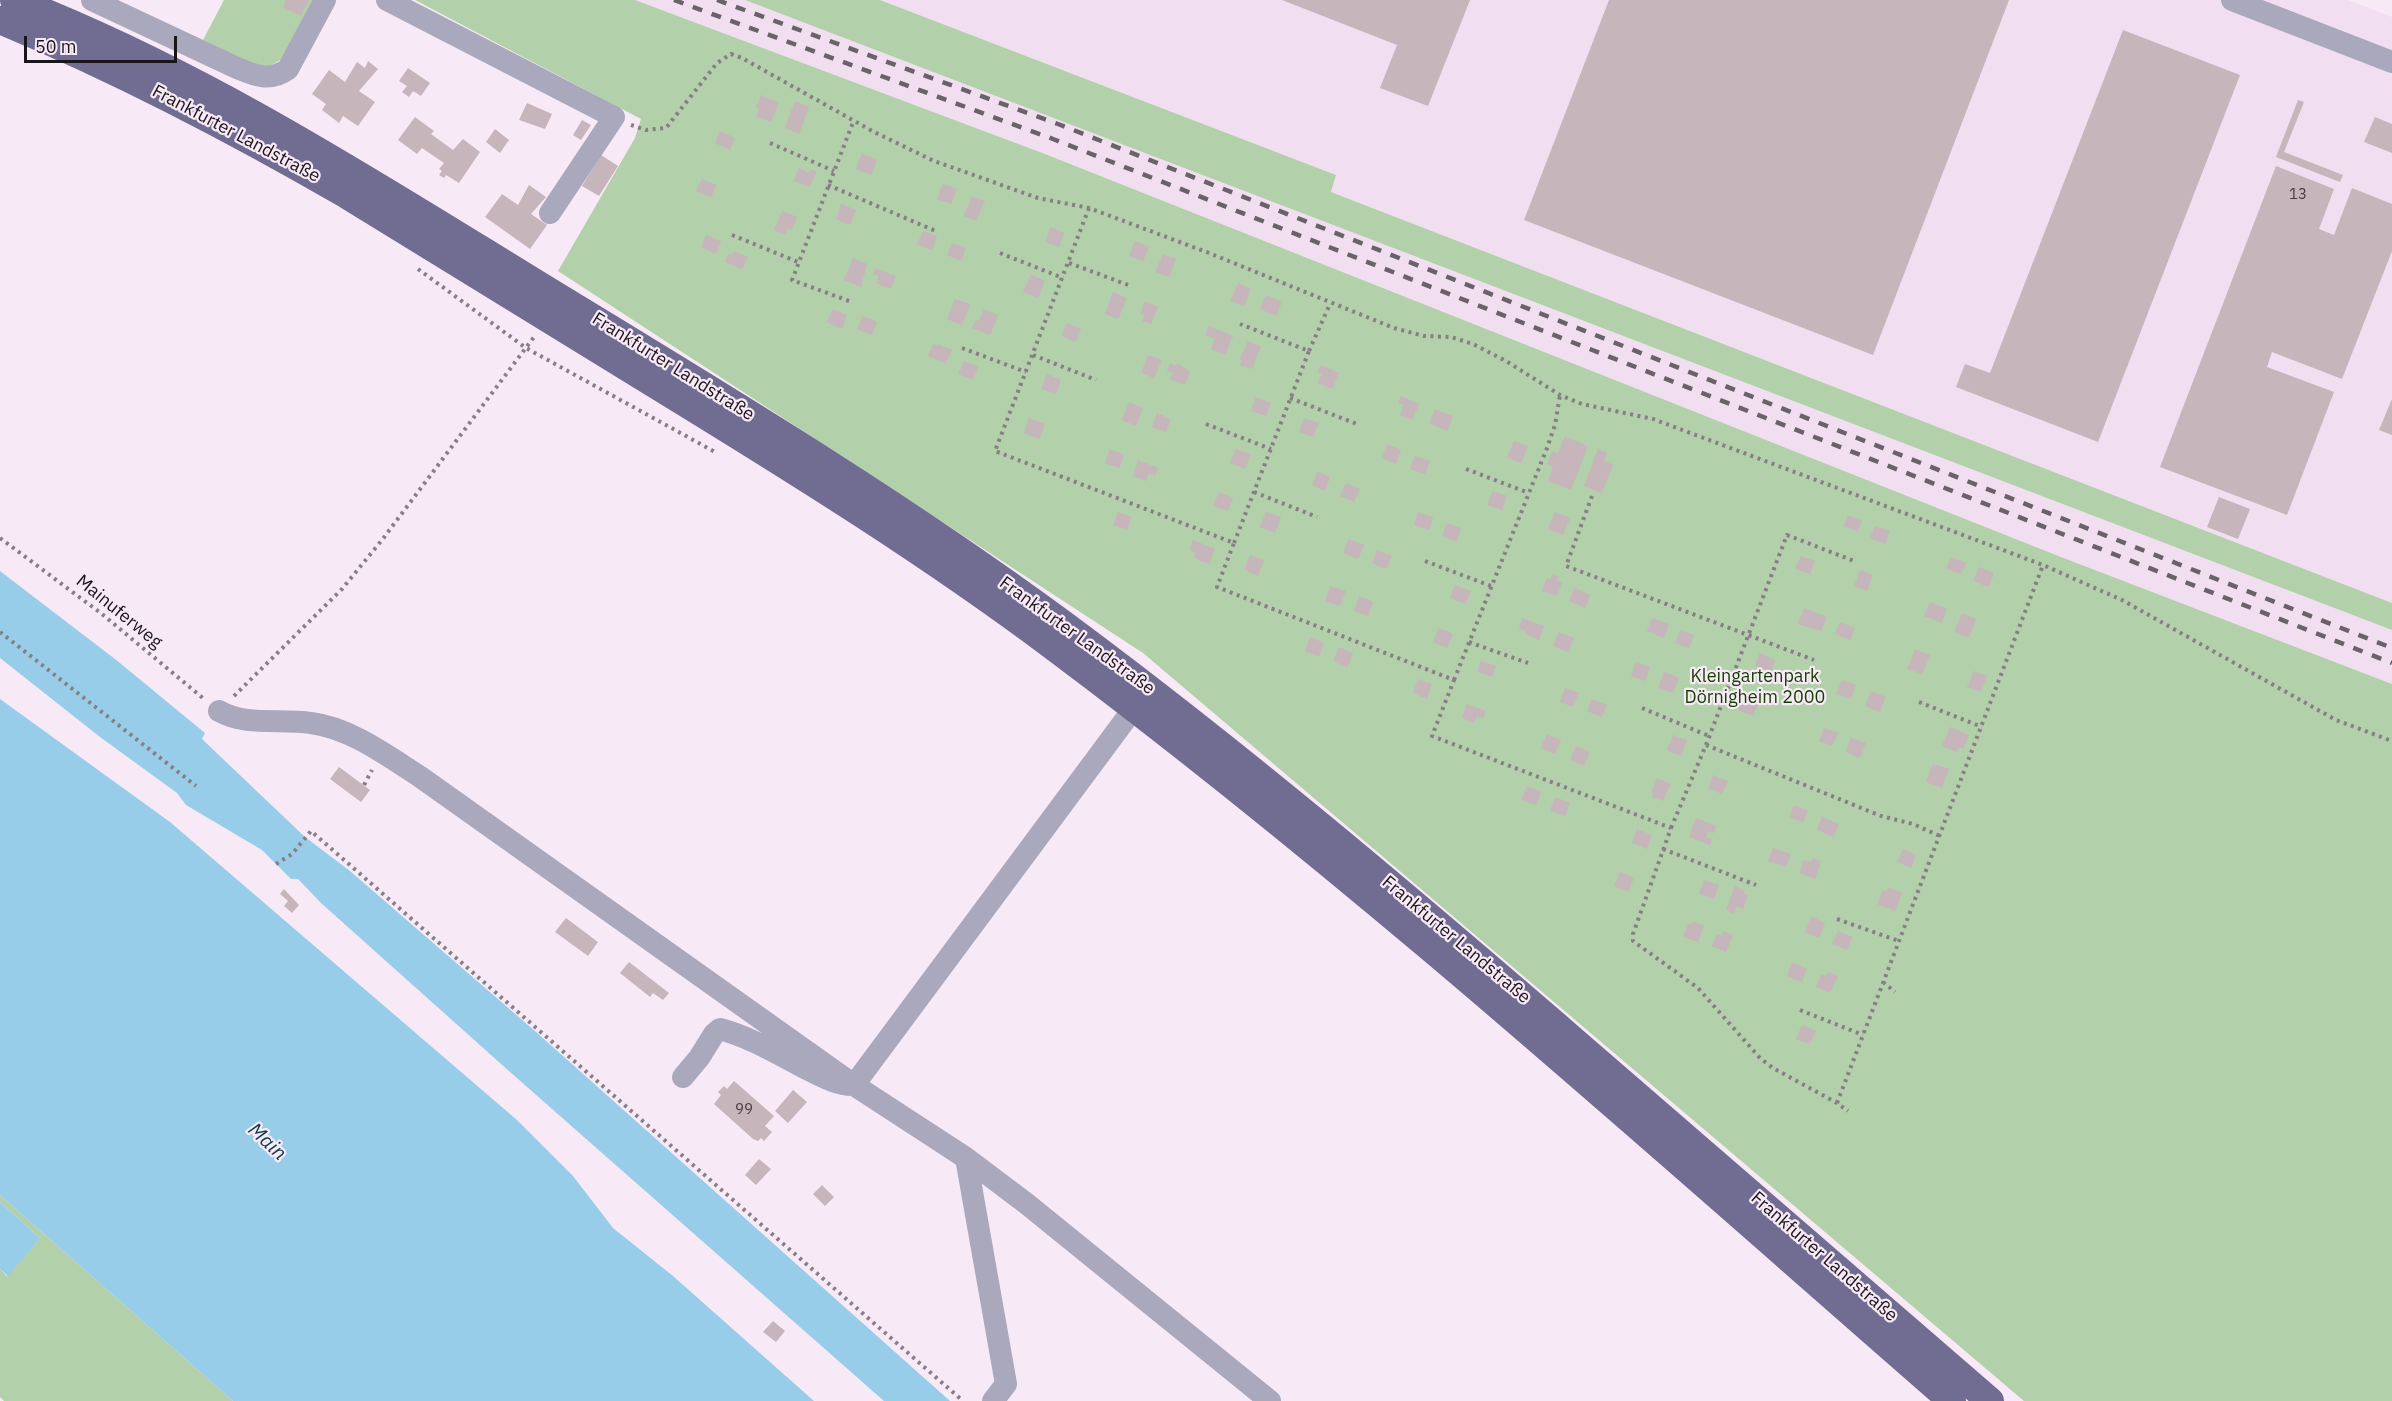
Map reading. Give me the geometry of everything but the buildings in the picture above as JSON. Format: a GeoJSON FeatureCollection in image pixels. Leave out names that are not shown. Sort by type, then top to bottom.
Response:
{"type":"FeatureCollection","features":[{"type":"Feature","properties":{"kind":"main road","name":"Frankfurter Landstraße"},"geometry":{"type":"LineString","coordinates":[[14,0],[60,18],[192,81],[348,167],[789,438],[898,509],[1034,603],[1172,706],[1294,803],[1467,949],[1990,1401]]}},
{"type":"Feature","properties":{"kind":"main road","name":"Frankfurter Landstraße"},"geometry":{"type":"LineString","coordinates":[[0,20],[62,46],[145,86],[348,195],[860,512],[965,582],[1209,765],[1421,941],[1952,1401]]}},
{"type":"Feature","properties":{"kind":"street"},"geometry":{"type":"LineString","coordinates":[[92,0],[243,71],[270,78],[279,76],[288,69],[325,0]]}},
{"type":"Feature","properties":{"kind":"street"},"geometry":{"type":"LineString","coordinates":[[387,0],[614,117],[550,213]]}},
{"type":"Feature","properties":{"kind":"street"},"geometry":{"type":"LineString","coordinates":[[2232,0],[2392,62]]}},
{"type":"Feature","properties":{"kind":"street"},"geometry":{"type":"LineString","coordinates":[[854,1085],[1134,708]]}},
{"type":"Feature","properties":{"kind":"street"},"geometry":{"type":"LineString","coordinates":[[219,711],[235,719],[303,722],[327,727],[343,732],[382,753],[470,811],[854,1085],[966,1158],[1027,1204],[1270,1401]]}},
{"type":"Feature","properties":{"kind":"street"},"geometry":{"type":"LineString","coordinates":[[683,1077],[720,1029],[737,1034],[822,1076],[854,1085]]}},
{"type":"Feature","properties":{"kind":"street"},"geometry":{"type":"LineString","coordinates":[[966,1158],[1006,1383],[993,1401]]}},
{"type":"Feature","properties":{"kind":"path"},"geometry":{"type":"LineString","coordinates":[[614,117],[646,130],[666,128],[717,63],[731,54],[754,64],[854,120],[934,161],[1038,198],[1089,208],[1209,253],[1330,304],[1394,328],[1424,336],[1451,337],[1473,344],[1560,394],[1582,404],[1653,419],[2043,565],[2122,600],[2336,720],[2392,741]]}},
{"type":"Feature","properties":{"kind":"path"},"geometry":{"type":"LineString","coordinates":[[849,302],[792,280],[854,120]]}},
{"type":"Feature","properties":{"kind":"path"},"geometry":{"type":"LineString","coordinates":[[770,143],[834,171]]}},
{"type":"Feature","properties":{"kind":"path"},"geometry":{"type":"LineString","coordinates":[[828,185],[938,232]]}},
{"type":"Feature","properties":{"kind":"path"},"geometry":{"type":"LineString","coordinates":[[1089,208],[995,451],[1234,543]]}},
{"type":"Feature","properties":{"kind":"path"},"geometry":{"type":"LineString","coordinates":[[732,235],[798,262]]}},
{"type":"Feature","properties":{"kind":"path"},"geometry":{"type":"LineString","coordinates":[[1000,253],[1063,279]]}},
{"type":"Feature","properties":{"kind":"path"},"geometry":{"type":"LineString","coordinates":[[1069,263],[1131,286]]}},
{"type":"Feature","properties":{"kind":"path"},"geometry":{"type":"LineString","coordinates":[[417,268],[526,348],[716,452]]}},
{"type":"Feature","properties":{"kind":"path"},"geometry":{"type":"LineString","coordinates":[[1330,304],[1290,398],[1217,587],[1454,680]]}},
{"type":"Feature","properties":{"kind":"path"},"geometry":{"type":"LineString","coordinates":[[219,711],[342,590],[382,540],[547,318]]}},
{"type":"Feature","properties":{"kind":"path"},"geometry":{"type":"LineString","coordinates":[[1240,324],[1309,351]]}},
{"type":"Feature","properties":{"kind":"path"},"geometry":{"type":"LineString","coordinates":[[962,348],[1026,372]]}},
{"type":"Feature","properties":{"kind":"path"},"geometry":{"type":"LineString","coordinates":[[1033,355],[1096,380]]}},
{"type":"Feature","properties":{"kind":"path"},"geometry":{"type":"LineString","coordinates":[[1560,394],[1555,425],[1432,736],[1671,828]]}},
{"type":"Feature","properties":{"kind":"path"},"geometry":{"type":"LineString","coordinates":[[1290,398],[1357,424]]}},
{"type":"Feature","properties":{"kind":"path"},"geometry":{"type":"LineString","coordinates":[[1206,424],[1271,449]]}},
{"type":"Feature","properties":{"kind":"path"},"geometry":{"type":"LineString","coordinates":[[1466,469],[1529,494]]}},
{"type":"Feature","properties":{"kind":"path"},"geometry":{"type":"LineString","coordinates":[[1254,492],[1317,517]]}},
{"type":"Feature","properties":{"kind":"path"},"geometry":{"type":"LineString","coordinates":[[1592,496],[1566,566],[1814,660]]}},
{"type":"Feature","properties":{"kind":"path"},"geometry":{"type":"LineString","coordinates":[[1848,1111],[1767,1063],[1698,988],[1633,941],[1633,934],[1671,828],[1706,745],[1787,535],[1854,561]]}},
{"type":"Feature","properties":{"kind":"path","name":"Mainuferweg"},"geometry":{"type":"LineString","coordinates":[[0,538],[102,614],[219,711]]}},
{"type":"Feature","properties":{"kind":"path"},"geometry":{"type":"LineString","coordinates":[[1425,561],[1491,586]]}},
{"type":"Feature","properties":{"kind":"path"},"geometry":{"type":"LineString","coordinates":[[1837,1103],[2043,565]]}},
{"type":"Feature","properties":{"kind":"path"},"geometry":{"type":"LineString","coordinates":[[0,632],[196,786]]}},
{"type":"Feature","properties":{"kind":"path"},"geometry":{"type":"LineString","coordinates":[[1469,642],[1528,663]]}},
{"type":"Feature","properties":{"kind":"path"},"geometry":{"type":"LineString","coordinates":[[1919,702],[1982,727]]}},
{"type":"Feature","properties":{"kind":"path"},"geometry":{"type":"LineString","coordinates":[[1642,708],[1709,736]]}},
{"type":"Feature","properties":{"kind":"path"},"geometry":{"type":"LineString","coordinates":[[1706,745],[1873,813],[1913,824],[1940,836]]}},
{"type":"Feature","properties":{"kind":"path"},"geometry":{"type":"LineString","coordinates":[[276,864],[292,854],[311,831],[963,1401]]}},
{"type":"Feature","properties":{"kind":"path"},"geometry":{"type":"LineString","coordinates":[[1663,849],[1756,885]]}},
{"type":"Feature","properties":{"kind":"path"},"geometry":{"type":"LineString","coordinates":[[1837,919],[1899,941]]}},
{"type":"Feature","properties":{"kind":"path"},"geometry":{"type":"LineString","coordinates":[[1883,982],[1895,992]]}},
{"type":"Feature","properties":{"kind":"path"},"geometry":{"type":"LineString","coordinates":[[1800,1010],[1863,1035]]}},
{"type":"Feature","properties":{"kind":"shaded area"},"geometry":{"type":"Polygon","coordinates":[[[635,0],[745,0],[2392,630],[2392,684],[2061,557],[1045,154],[635,0]]]}},
{"type":"Feature","properties":{"kind":"shaded area"},"geometry":{"type":"Polygon","coordinates":[[[880,0],[2348,0],[2392,17],[2392,603],[1331,192],[1336,175],[880,0]]]}},
{"type":"Feature","properties":{"kind":"green space"},"geometry":{"type":"Polygon","coordinates":[[[224,0],[318,0],[287,56],[263,70],[203,40],[224,0]]]}},
{"type":"Feature","properties":{"kind":"green space","name":"Kleingartenpark Dörnigheim 2000"},"geometry":{"type":"Polygon","coordinates":[[[415,0],[635,0],[1045,154],[2061,557],[2392,684],[2392,1401],[2024,1401],[1143,653],[558,271],[635,138],[641,119],[415,0]]]}},
{"type":"Feature","properties":{"kind":"green space"},"geometry":{"type":"Polygon","coordinates":[[[745,0],[880,0],[1336,175],[1331,192],[2392,603],[2392,630],[745,0]]]}},
{"type":"Feature","properties":{"kind":"green space"},"geometry":{"type":"Polygon","coordinates":[[[0,1195],[233,1401],[4,1401],[0,1397],[0,1269],[7,1276],[40,1238],[0,1202],[0,1195]]]}},
{"type":"Feature","properties":{"kind":"water"},"geometry":{"type":"Polygon","coordinates":[[[0,571],[115,659],[205,733],[202,739],[305,837],[350,871],[536,1032],[950,1401],[884,1401],[510,1072],[321,903],[298,879],[291,879],[262,850],[186,805],[177,793],[100,737],[0,658],[0,571]]]}},
{"type":"Feature","properties":{"kind":"water","name":"Main"},"geometry":{"type":"Polygon","coordinates":[[[0,699],[170,822],[517,1120],[573,1176],[613,1228],[673,1276],[814,1401],[233,1401],[0,1195],[0,699]]]}},
{"type":"Feature","properties":{"kind":"water"},"geometry":{"type":"Polygon","coordinates":[[[0,1202],[40,1238],[8,1276],[0,1269],[0,1202]]]}},
{"type":"Feature","properties":{"kind":"railway"},"geometry":{"type":"LineString","coordinates":[[674,0],[1053,139],[2392,663]]}},
{"type":"Feature","properties":{"kind":"railway"},"geometry":{"type":"LineString","coordinates":[[717,0],[1058,124],[2392,648]]}}]}
